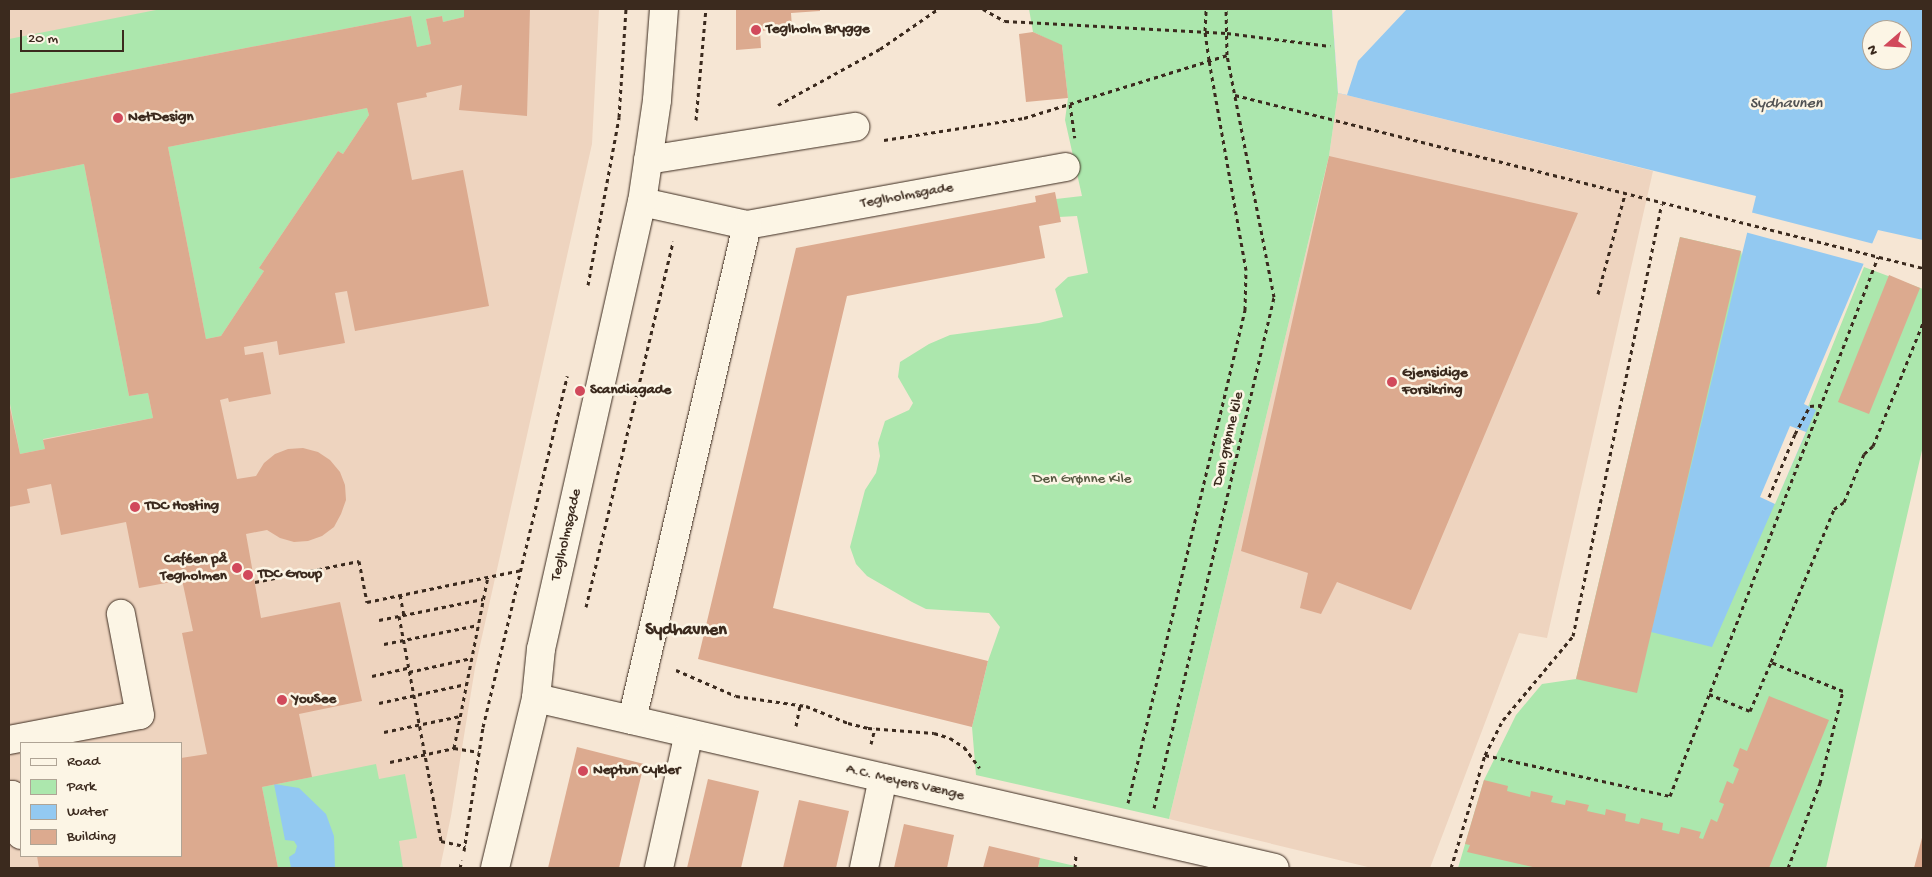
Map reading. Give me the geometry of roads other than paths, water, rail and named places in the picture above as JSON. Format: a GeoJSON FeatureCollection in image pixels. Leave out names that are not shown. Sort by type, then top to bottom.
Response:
{"type":"FeatureCollection","features":[{"type":"Feature","properties":{"kind":"street","name":"Teglholmsgade"},"geometry":{"type":"LineString","coordinates":[[495,868],[536,698],[541,649],[642,202],[657,100],[664,9]]}},
{"type":"Feature","properties":{"kind":"street"},"geometry":{"type":"LineString","coordinates":[[648,160],[855,127]]}},
{"type":"Feature","properties":{"kind":"street","name":"Teglholmsgade"},"geometry":{"type":"LineString","coordinates":[[642,202],[747,224],[1066,167]]}},
{"type":"Feature","properties":{"kind":"street"},"geometry":{"type":"LineString","coordinates":[[632,720],[747,224]]}},
{"type":"Feature","properties":{"kind":"street"},"geometry":{"type":"LineString","coordinates":[[9,740],[140,715],[121,614]]}},
{"type":"Feature","properties":{"kind":"street","name":"A.C. Meyers Vænge"},"geometry":{"type":"LineString","coordinates":[[536,698],[1275,868]]}},
{"type":"Feature","properties":{"kind":"street"},"geometry":{"type":"LineString","coordinates":[[658,868],[688,733]]}},
{"type":"Feature","properties":{"kind":"street"},"geometry":{"type":"LineString","coordinates":[[864,868],[883,778]]}},
{"type":"Feature","properties":{"kind":"street"},"geometry":{"type":"LineString","coordinates":[[9,795],[12,795],[20,830]]}},
{"type":"Feature","properties":{"kind":"water","name":"Sydhavnen"},"geometry":{"type":"Polygon","coordinates":[[[1332,9],[1923,9],[1923,240],[1878,230],[1804,404],[1816,410],[1712,647],[1651,632],[1756,196],[1338,93],[1332,9]]]}},
{"type":"Feature","properties":{"kind":"water"},"geometry":{"type":"Polygon","coordinates":[[[274,784],[299,788],[326,814],[334,836],[335,868],[291,868],[289,857],[295,853],[297,846],[294,841],[285,840],[274,784]]]}},
{"type":"Feature","properties":{"kind":"place","name":"Teglholm Brygge"},"geometry":{"type":"Point","coordinates":[756,30]}},
{"type":"Feature","properties":{"kind":"place","name":"NetDesign"},"geometry":{"type":"Point","coordinates":[118,118]}},
{"type":"Feature","properties":{"kind":"place","name":"Gjensidige Forsikring"},"geometry":{"type":"Point","coordinates":[1392,382]}},
{"type":"Feature","properties":{"kind":"place","name":"Scandiagade"},"geometry":{"type":"Point","coordinates":[580,391]}},
{"type":"Feature","properties":{"kind":"place","name":"TDC Hosting"},"geometry":{"type":"Point","coordinates":[135,507]}},
{"type":"Feature","properties":{"kind":"place","name":"Caféen på Tegholmen"},"geometry":{"type":"Point","coordinates":[237,568]}},
{"type":"Feature","properties":{"kind":"place","name":"TDC Group"},"geometry":{"type":"Point","coordinates":[248,575]}},
{"type":"Feature","properties":{"kind":"place","name":"YouSee"},"geometry":{"type":"Point","coordinates":[282,700]}},
{"type":"Feature","properties":{"kind":"place","name":"Neptun Cykler"},"geometry":{"type":"Point","coordinates":[583,771]}},
{"type":"Feature","properties":{"kind":"district","name":"Sydhavnen"},"geometry":{"type":"Point","coordinates":[686,631]}},
{"type":"Feature","properties":{"kind":"park label","name":"Den Grønne Kile"},"geometry":{"type":"Point","coordinates":[1082,480]}}]}
